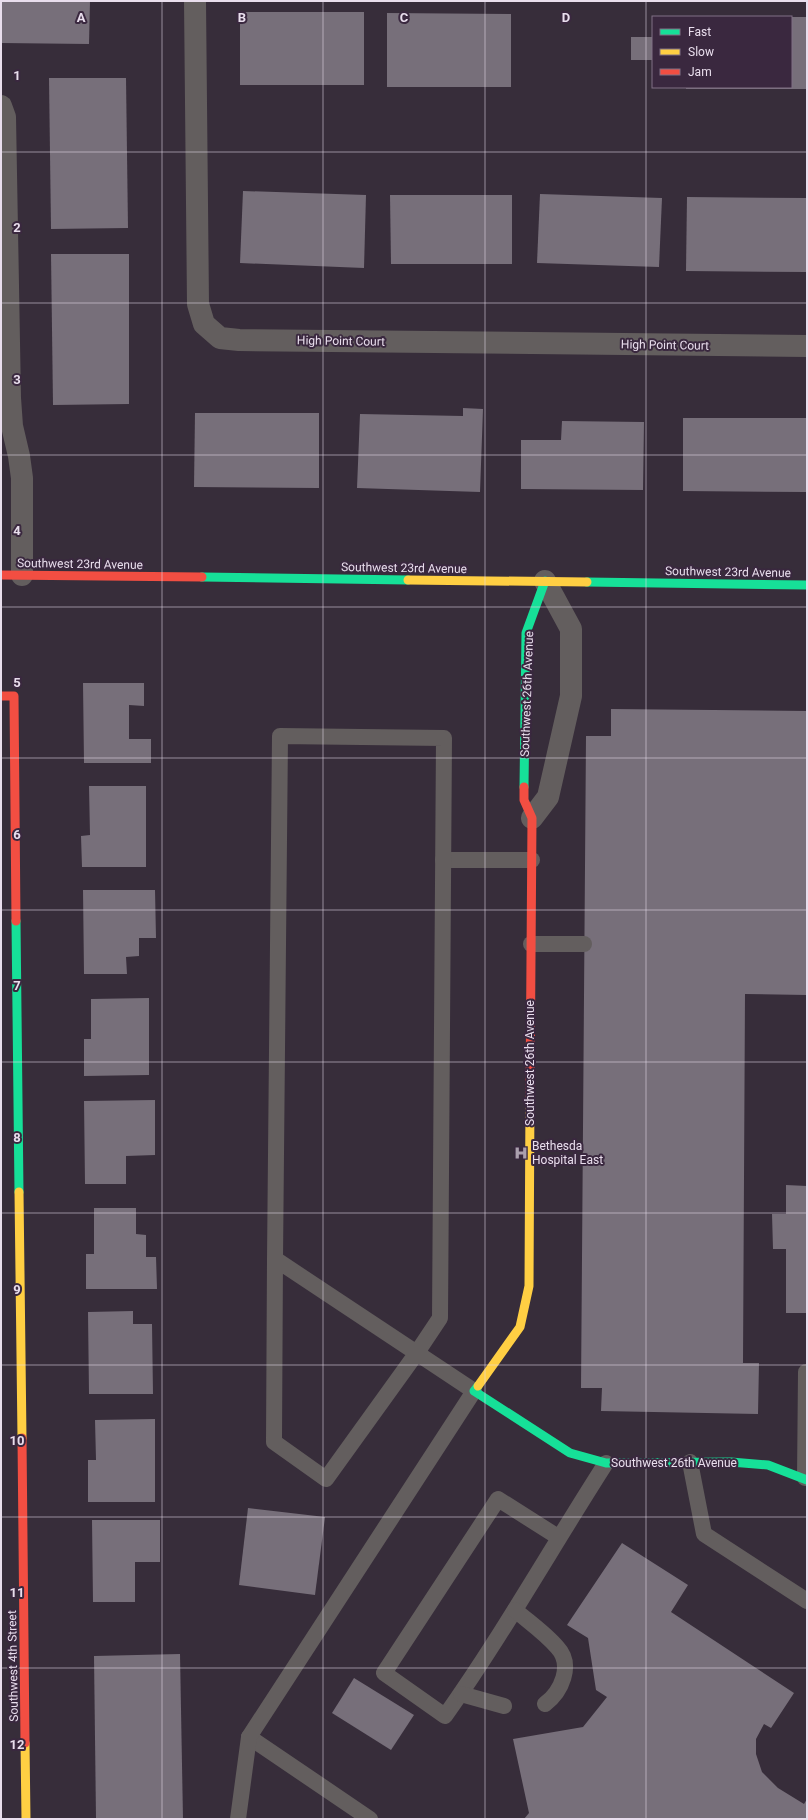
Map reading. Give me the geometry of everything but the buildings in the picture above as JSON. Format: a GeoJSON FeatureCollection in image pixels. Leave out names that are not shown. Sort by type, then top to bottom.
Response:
{"type":"FeatureCollection","features":[{"type":"Feature","properties":{"kind":"street","name":"High Point Court"},"geometry":{"type":"LineString","coordinates":[[195,1],[198,304],[204,324],[220,338],[239,340],[807,346]]}},
{"type":"Feature","properties":{"kind":"street"},"geometry":{"type":"LineString","coordinates":[[1,106],[5,116],[9,375],[7,426],[19,456],[22,478],[11,575]]}},
{"type":"Feature","properties":{"kind":"street","name":"Southwest 23rd Avenue"},"geometry":{"type":"LineString","coordinates":[[11,575],[807,584]]}},
{"type":"Feature","properties":{"kind":"street"},"geometry":{"type":"LineString","coordinates":[[532,818],[548,798],[570,696],[571,629],[545,581]]}},
{"type":"Feature","properties":{"kind":"street","name":"Southwest 26th Avenue"},"geometry":{"type":"LineString","coordinates":[[545,581],[526,632],[524,800],[532,818],[529,1286],[520,1326],[474,1391],[570,1453],[606,1463],[731,1462],[768,1465],[806,1479]]}},
{"type":"Feature","properties":{"kind":"street","name":"Southwest 4th Street"},"geometry":{"type":"LineString","coordinates":[[1,696],[14,696],[26,1819]]}},
{"type":"Feature","properties":{"kind":"lane"},"geometry":{"type":"LineString","coordinates":[[280,736],[444,738],[440,1318],[416,1354],[326,1479],[274,1442],[275,1259],[280,736]]}},
{"type":"Feature","properties":{"kind":"lane"},"geometry":{"type":"LineString","coordinates":[[443,860],[532,860]]}},
{"type":"Feature","properties":{"kind":"lane"},"geometry":{"type":"LineString","coordinates":[[531,944],[584,944]]}},
{"type":"Feature","properties":{"kind":"lane"},"geometry":{"type":"LineString","coordinates":[[238,1819],[249,1737],[474,1391],[416,1354],[275,1259]]}},
{"type":"Feature","properties":{"kind":"lane"},"geometry":{"type":"LineString","coordinates":[[806,1479],[807,1372]]}},
{"type":"Feature","properties":{"kind":"lane"},"geometry":{"type":"LineString","coordinates":[[690,1462],[704,1534],[807,1601]]}},
{"type":"Feature","properties":{"kind":"lane"},"geometry":{"type":"LineString","coordinates":[[558,1537],[498,1499],[384,1673],[445,1716],[461,1694],[515,1610],[558,1537],[606,1463]]}},
{"type":"Feature","properties":{"kind":"lane"},"geometry":{"type":"LineString","coordinates":[[515,1610],[559,1648],[564,1660],[564,1674],[561,1686],[554,1698],[545,1704]]}},
{"type":"Feature","properties":{"kind":"lane"},"geometry":{"type":"LineString","coordinates":[[461,1694],[504,1706]]}},
{"type":"Feature","properties":{"kind":"lane"},"geometry":{"type":"LineString","coordinates":[[249,1737],[370,1819]]}},
{"type":"Feature","properties":{"kind":"traffic: fast"},"geometry":{"type":"LineString","coordinates":[[202,577],[408,580]]}},
{"type":"Feature","properties":{"kind":"traffic: fast"},"geometry":{"type":"LineString","coordinates":[[524,787],[526,633],[545,581]]}},
{"type":"Feature","properties":{"kind":"traffic: fast"},"geometry":{"type":"LineString","coordinates":[[587,582],[807,585]]}},
{"type":"Feature","properties":{"kind":"traffic: fast"},"geometry":{"type":"LineString","coordinates":[[16,921],[19,1192]]}},
{"type":"Feature","properties":{"kind":"traffic: fast"},"geometry":{"type":"LineString","coordinates":[[478,1386],[474,1391],[570,1453],[606,1463],[731,1462],[768,1465],[807,1480]]}},
{"type":"Feature","properties":{"kind":"traffic: slow"},"geometry":{"type":"LineString","coordinates":[[408,580],[587,582]]}},
{"type":"Feature","properties":{"kind":"traffic: slow"},"geometry":{"type":"LineString","coordinates":[[478,1386],[520,1327],[529,1286],[530,1097]]}},
{"type":"Feature","properties":{"kind":"traffic: slow"},"geometry":{"type":"LineString","coordinates":[[19,1192],[22,1438]]}},
{"type":"Feature","properties":{"kind":"traffic: slow"},"geometry":{"type":"LineString","coordinates":[[25,1743],[26,1819]]}},
{"type":"Feature","properties":{"kind":"traffic: jam"},"geometry":{"type":"LineString","coordinates":[[1,575],[202,577]]}},
{"type":"Feature","properties":{"kind":"traffic: jam"},"geometry":{"type":"LineString","coordinates":[[1,696],[14,696],[16,921]]}},
{"type":"Feature","properties":{"kind":"traffic: jam"},"geometry":{"type":"LineString","coordinates":[[524,787],[524,800],[532,818],[530,1097]]}},
{"type":"Feature","properties":{"kind":"traffic: jam"},"geometry":{"type":"LineString","coordinates":[[22,1438],[25,1743]]}},
{"type":"Feature","properties":{"kind":"place","name":"Bethesda Hospital East"},"geometry":{"type":"Point","coordinates":[521,1153]}}]}
